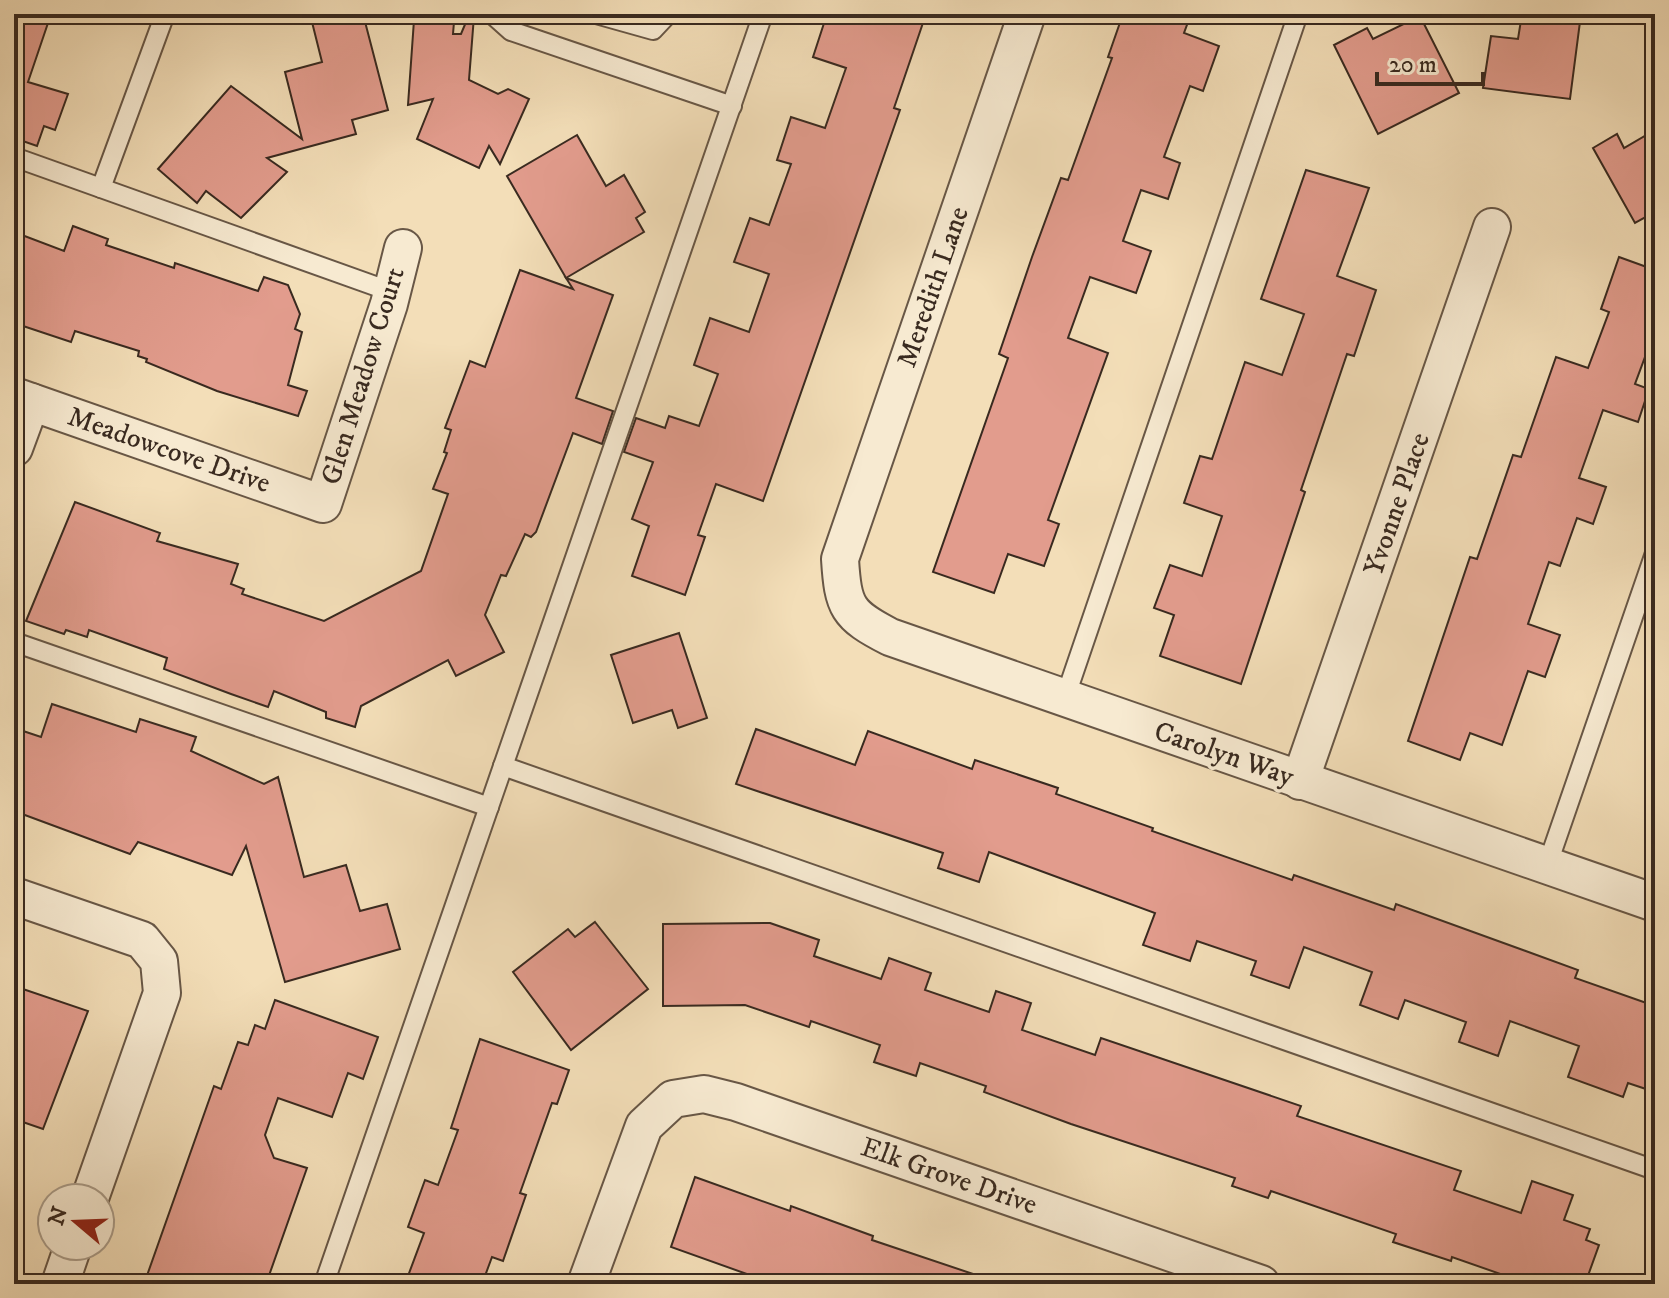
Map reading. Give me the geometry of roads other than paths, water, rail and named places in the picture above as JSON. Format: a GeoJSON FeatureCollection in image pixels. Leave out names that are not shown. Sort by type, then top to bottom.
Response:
{"type":"FeatureCollection","features":[{"type":"Feature","properties":{"kind":"street","name":"Meredith Lane"},"geometry":{"type":"LineString","coordinates":[[840,559],[1027,14]]}},
{"type":"Feature","properties":{"kind":"street","name":"Yvonne Place"},"geometry":{"type":"LineString","coordinates":[[1300,781],[1492,227]]}},
{"type":"Feature","properties":{"kind":"street","name":"Glen Meadow Court"},"geometry":{"type":"LineString","coordinates":[[323,504],[392,292],[403,248]]}},
{"type":"Feature","properties":{"kind":"street","name":"Meadowcove Drive"},"geometry":{"type":"LineString","coordinates":[[22,399],[323,504]]}},
{"type":"Feature","properties":{"kind":"street"},"geometry":{"type":"LineString","coordinates":[[14,448],[22,399]]}},
{"type":"Feature","properties":{"kind":"street","name":"Carolyn Way"},"geometry":{"type":"LineString","coordinates":[[840,559],[842,595],[859,622],[890,637],[1655,903]]}},
{"type":"Feature","properties":{"kind":"street"},"geometry":{"type":"LineString","coordinates":[[14,896],[142,940],[159,961],[162,993],[96,1182]]}},
{"type":"Feature","properties":{"kind":"street","name":"Elk Grove Drive"},"geometry":{"type":"LineString","coordinates":[[590,1283],[644,1126],[673,1099],[704,1094],[1261,1284]]}},
{"type":"Feature","properties":{"kind":"street"},"geometry":{"type":"LineString","coordinates":[[60,1284],[68,1262]]}},
{"type":"Feature","properties":{"kind":"lane"},"geometry":{"type":"LineString","coordinates":[[101,188],[165,14]]}},
{"type":"Feature","properties":{"kind":"lane"},"geometry":{"type":"LineString","coordinates":[[492,14],[511,31],[732,106]]}},
{"type":"Feature","properties":{"kind":"lane"},"geometry":{"type":"LineString","coordinates":[[596,14],[653,30],[668,14]]}},
{"type":"Feature","properties":{"kind":"lane"},"geometry":{"type":"LineString","coordinates":[[324,1284],[763,14]]}},
{"type":"Feature","properties":{"kind":"lane"},"geometry":{"type":"LineString","coordinates":[[1065,698],[1298,14]]}},
{"type":"Feature","properties":{"kind":"lane"},"geometry":{"type":"LineString","coordinates":[[14,157],[392,292]]}},
{"type":"Feature","properties":{"kind":"lane"},"geometry":{"type":"LineString","coordinates":[[1547,866],[1655,553]]}},
{"type":"Feature","properties":{"kind":"lane"},"geometry":{"type":"LineString","coordinates":[[14,642],[489,807]]}},
{"type":"Feature","properties":{"kind":"lane"},"geometry":{"type":"LineString","coordinates":[[503,766],[1655,1170]]}}]}
